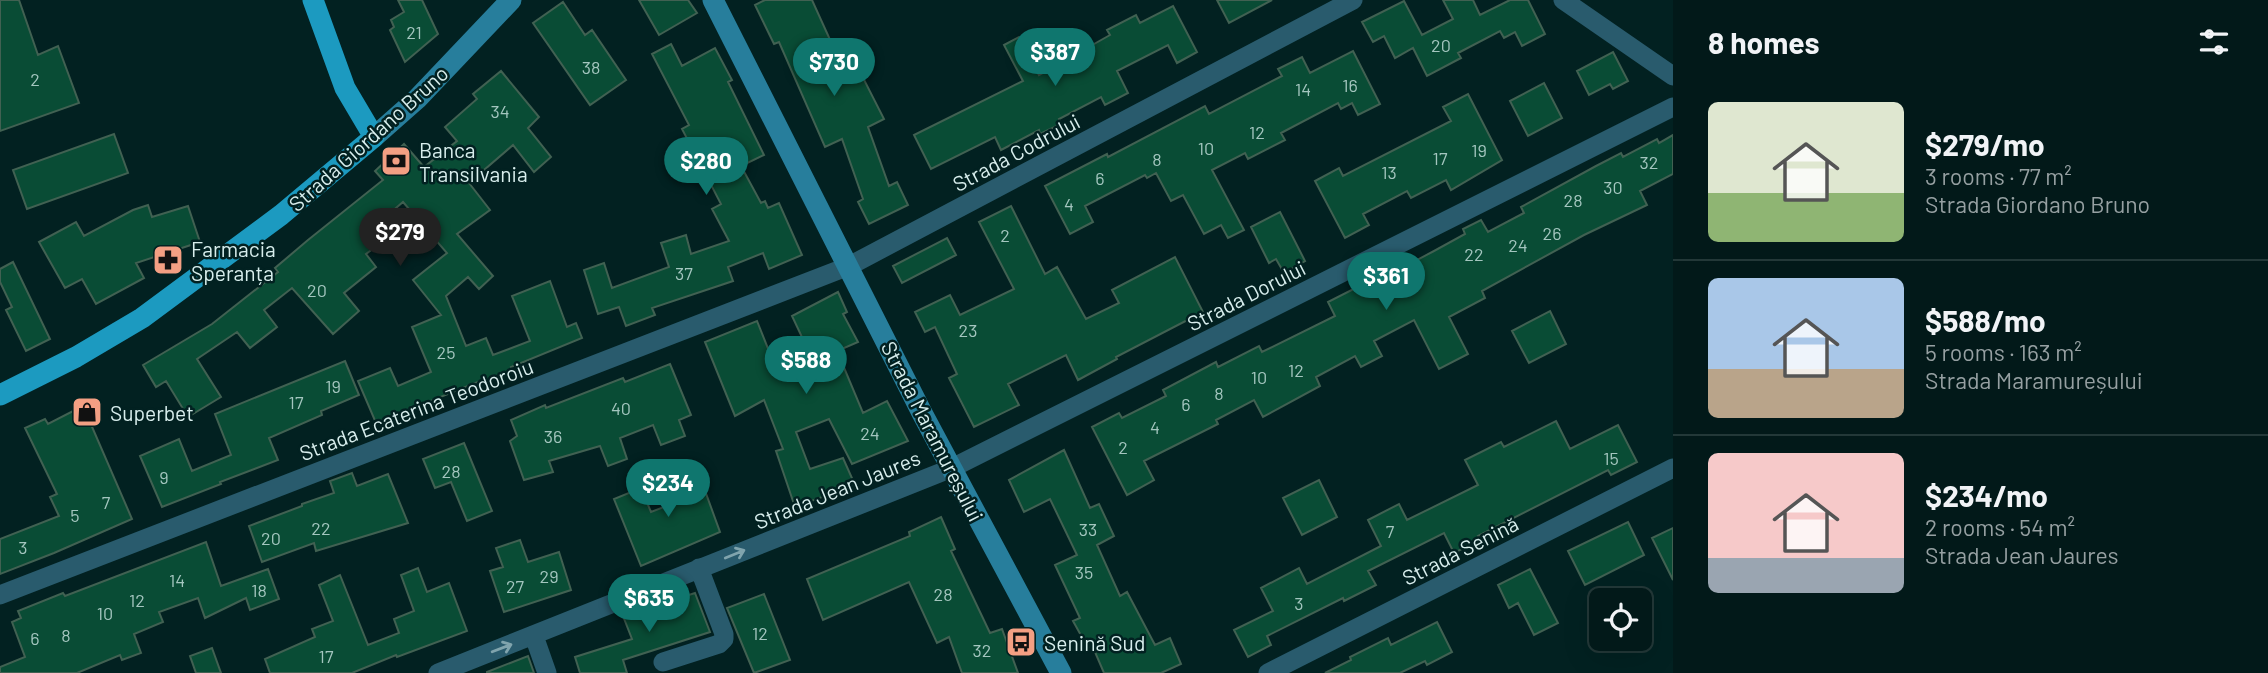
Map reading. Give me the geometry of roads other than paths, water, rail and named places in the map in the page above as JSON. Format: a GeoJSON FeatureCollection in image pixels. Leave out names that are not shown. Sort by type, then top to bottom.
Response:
{"type":"FeatureCollection","features":[{"type":"Feature","properties":{"kind":"main road"},"geometry":{"type":"LineString","coordinates":[[313,0],[345,88],[374,137]]}},
{"type":"Feature","properties":{"kind":"main road","name":"Strada Giordano Bruno"},"geometry":{"type":"LineString","coordinates":[[0,396],[76,357],[142,318],[281,215],[418,99],[512,0]]}},
{"type":"Feature","properties":{"kind":"main road","name":"Strada Maramureșului"},"geometry":{"type":"LineString","coordinates":[[713,0],[952,468],[1061,673]]}},
{"type":"Feature","properties":{"kind":"street","name":"Strada Codrului"},"geometry":{"type":"LineString","coordinates":[[849,266],[1353,0]]}},
{"type":"Feature","properties":{"kind":"street"},"geometry":{"type":"LineString","coordinates":[[1563,0],[1673,76]]}},
{"type":"Feature","properties":{"kind":"street","name":"Strada Dorului"},"geometry":{"type":"LineString","coordinates":[[952,468],[1673,107]]}},
{"type":"Feature","properties":{"kind":"street","name":"Strada Ecaterina Teodoroiu"},"geometry":{"type":"LineString","coordinates":[[0,595],[849,266]]}},
{"type":"Feature","properties":{"kind":"street","name":"Strada Jean Jaures"},"geometry":{"type":"LineString","coordinates":[[438,673],[952,468]]}},
{"type":"Feature","properties":{"kind":"street","name":"Strada Senină"},"geometry":{"type":"LineString","coordinates":[[1268,673],[1673,468]]}},
{"type":"Feature","properties":{"kind":"street"},"geometry":{"type":"LineString","coordinates":[[663,662],[719,644],[724,639],[699,568]]}},
{"type":"Feature","properties":{"kind":"street"},"geometry":{"type":"LineString","coordinates":[[534,636],[547,673]]}},
{"type":"Feature","properties":{"kind":"place","name":"Banca Transilvania"},"geometry":{"type":"Point","coordinates":[396,161]}},
{"type":"Feature","properties":{"kind":"place","name":"Farmacia Speranța"},"geometry":{"type":"Point","coordinates":[168,260]}},
{"type":"Feature","properties":{"kind":"place","name":"Superbet"},"geometry":{"type":"Point","coordinates":[87,412]}},
{"type":"Feature","properties":{"kind":"place","name":"Senină Sud"},"geometry":{"type":"Point","coordinates":[1021,642]}}]}
